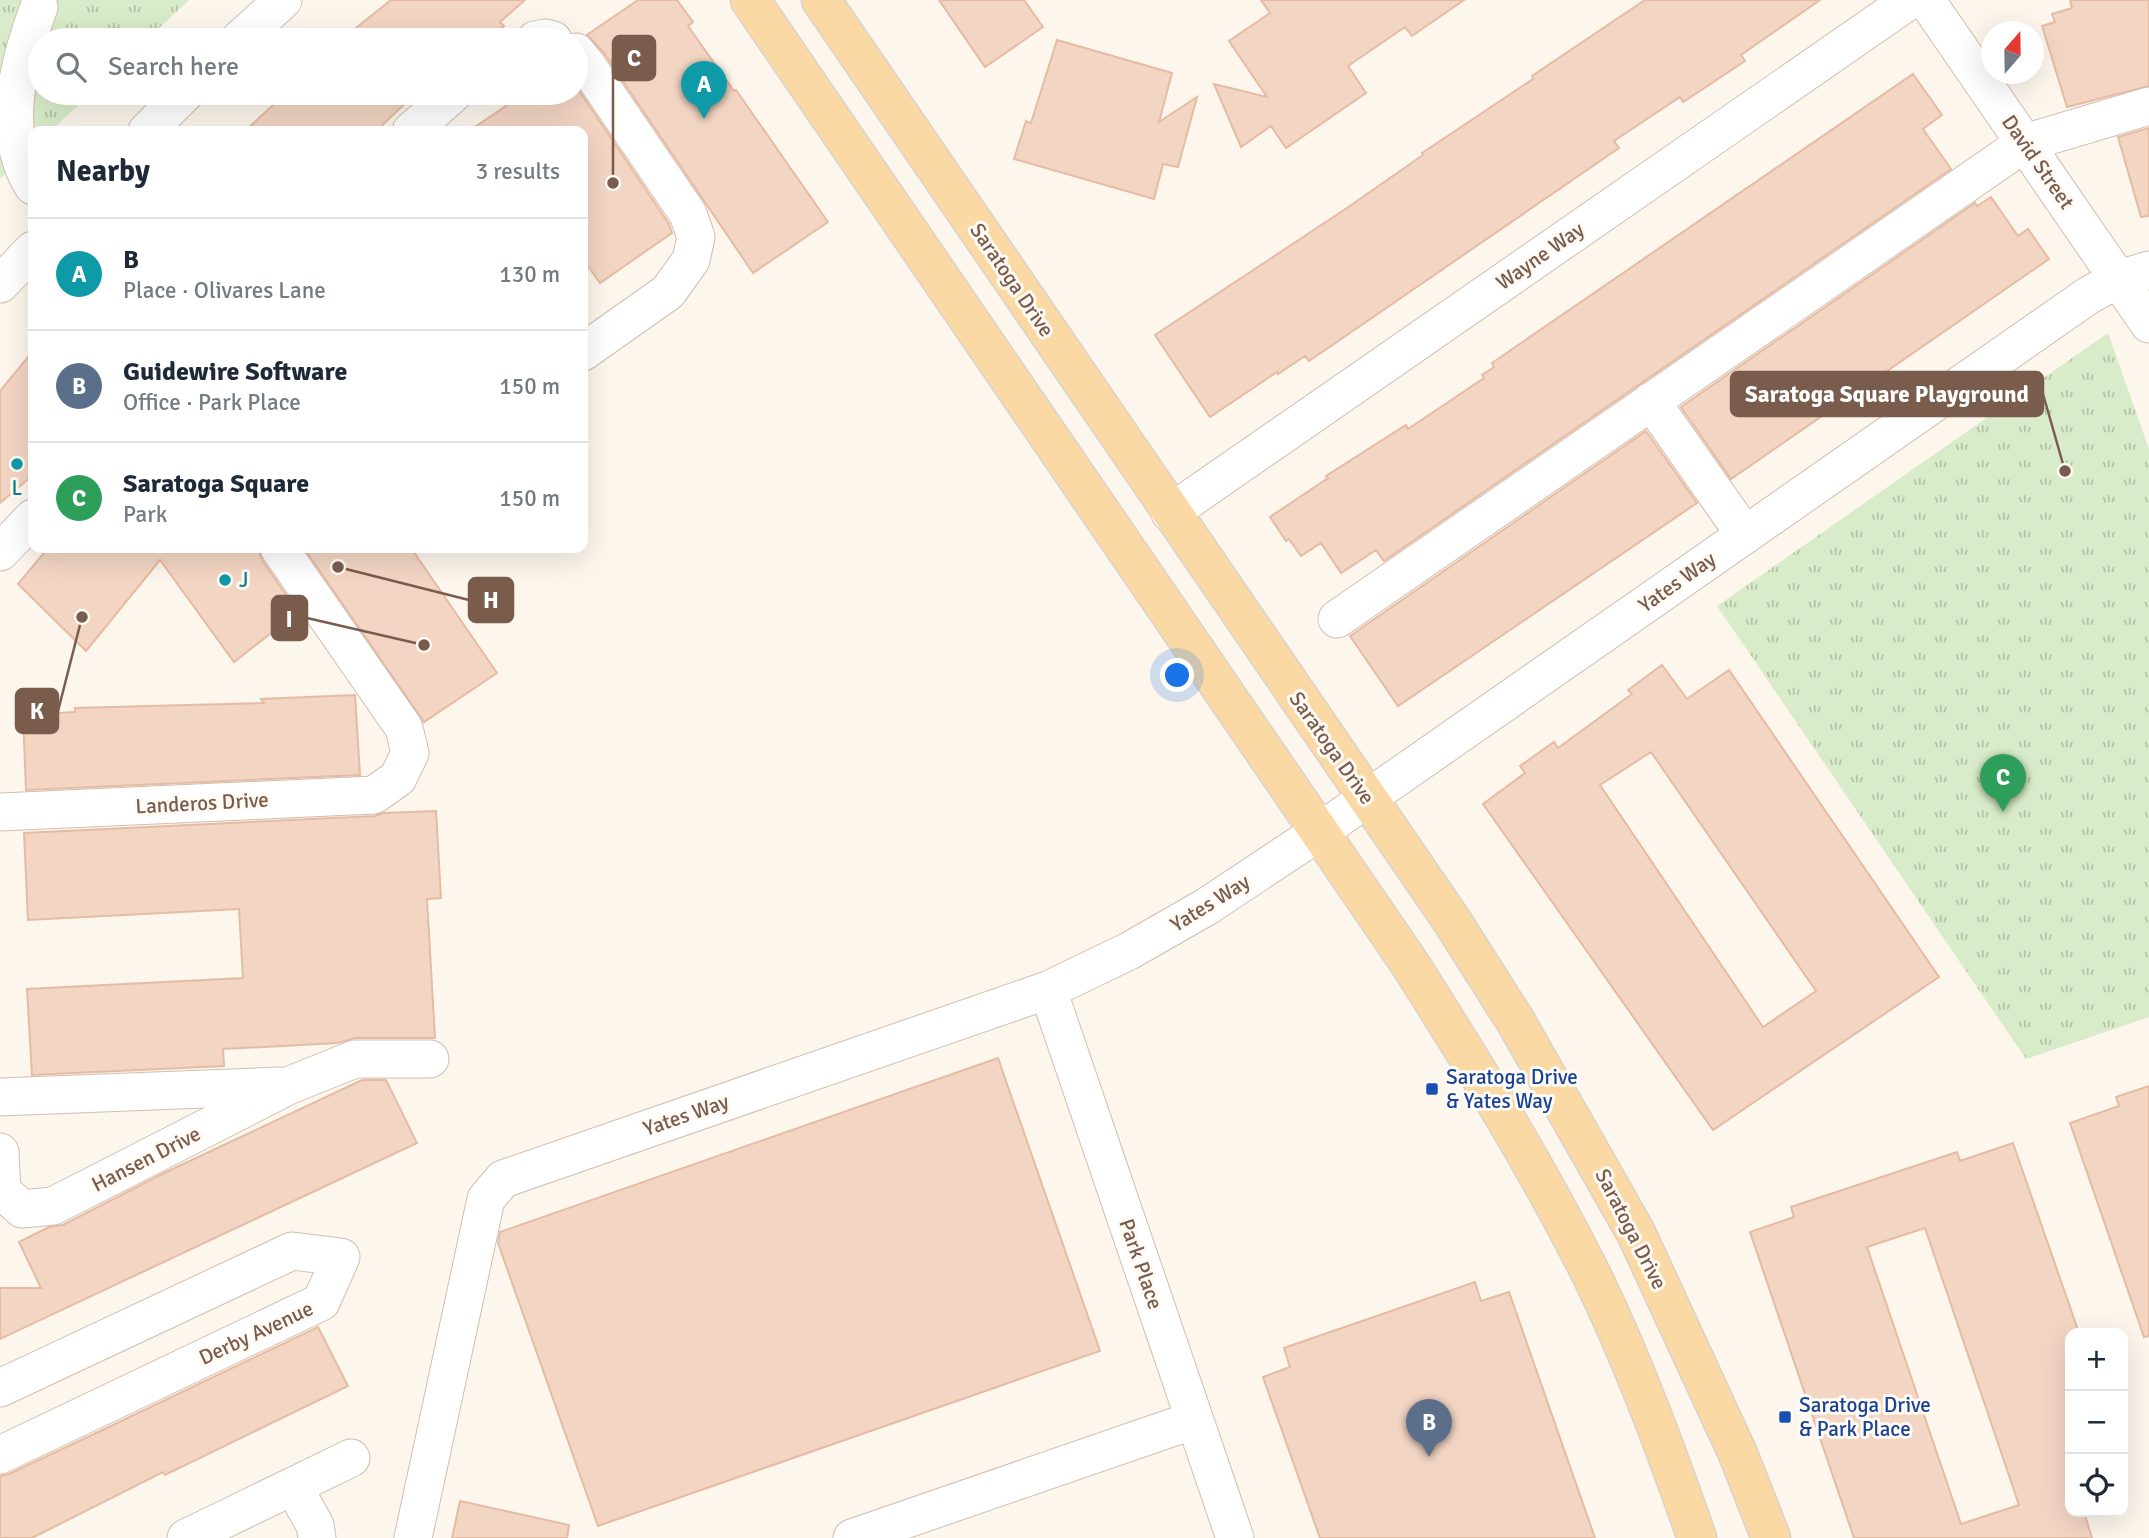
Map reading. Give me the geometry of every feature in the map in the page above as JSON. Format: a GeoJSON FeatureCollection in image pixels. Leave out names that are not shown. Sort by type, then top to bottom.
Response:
{"type":"FeatureCollection","features":[{"type":"Feature","properties":{"kind":"main road"},"geometry":{"type":"LineString","coordinates":[[750,0],[1410,964],[1475,1067],[1592,1277],[1640,1386],[1697,1538]]}},
{"type":"Feature","properties":{"kind":"main road","name":"Saratoga Drive"},"geometry":{"type":"LineString","coordinates":[[821,0],[1452,921],[1516,1022],[1636,1233],[1738,1454],[1771,1538]]}},
{"type":"Feature","properties":{"kind":"street"},"geometry":{"type":"LineString","coordinates":[[252,28],[283,0]]}},
{"type":"Feature","properties":{"kind":"street","name":"Wayne Way"},"geometry":{"type":"LineString","coordinates":[[1170,513],[1910,0]]}},
{"type":"Feature","properties":{"kind":"street","name":"David Street"},"geometry":{"type":"LineString","coordinates":[[1927,0],[2025,142],[2134,275],[2149,324]]}},
{"type":"Feature","properties":{"kind":"street"},"geometry":{"type":"LineString","coordinates":[[31,28],[33,22]]}},
{"type":"Feature","properties":{"kind":"street"},"geometry":{"type":"LineString","coordinates":[[28,36],[8,93],[3,124],[10,150],[22,175],[28,181]]}},
{"type":"Feature","properties":{"kind":"street"},"geometry":{"type":"LineString","coordinates":[[588,67],[688,214],[696,237],[691,260],[668,292],[594,344]]}},
{"type":"Feature","properties":{"kind":"street"},"geometry":{"type":"LineString","coordinates":[[153,126],[173,105]]}},
{"type":"Feature","properties":{"kind":"street"},"geometry":{"type":"LineString","coordinates":[[417,126],[440,105]]}},
{"type":"Feature","properties":{"kind":"street"},"geometry":{"type":"LineString","coordinates":[[1337,619],[2025,142],[2149,106]]}},
{"type":"Feature","properties":{"kind":"street"},"geometry":{"type":"LineString","coordinates":[[0,284],[28,255]]}},
{"type":"Feature","properties":{"kind":"street","name":"Yates Way"},"geometry":{"type":"LineString","coordinates":[[413,1538],[486,1199],[503,1179],[1048,990],[1129,951],[1206,907],[1319,832],[2089,295],[2134,275]]}},
{"type":"Feature","properties":{"kind":"street"},"geometry":{"type":"LineString","coordinates":[[1651,401],[1745,535]]}},
{"type":"Feature","properties":{"kind":"street"},"geometry":{"type":"LineString","coordinates":[[0,552],[28,523]]}},
{"type":"Feature","properties":{"kind":"street","name":"Landeros Drive"},"geometry":{"type":"LineString","coordinates":[[0,812],[374,795],[398,778],[410,752],[404,728],[282,553]]}},
{"type":"Feature","properties":{"kind":"street","name":"Park Place"},"geometry":{"type":"LineString","coordinates":[[1048,990],[1235,1538]]}},
{"type":"Feature","properties":{"kind":"street","name":"Hansen Drive"},"geometry":{"type":"LineString","coordinates":[[0,1152],[2,1191],[22,1209],[53,1206],[290,1085],[355,1059],[430,1059]]}},
{"type":"Feature","properties":{"kind":"street","name":"Hansen Drive"},"geometry":{"type":"LineString","coordinates":[[0,1097],[290,1085]]}},
{"type":"Feature","properties":{"kind":"street","name":"Derby Avenue"},"geometry":{"type":"LineString","coordinates":[[0,1388],[292,1251],[341,1258],[321,1302],[0,1455]]}},
{"type":"Feature","properties":{"kind":"street"},"geometry":{"type":"LineString","coordinates":[[852,1538],[1194,1420]]}},
{"type":"Feature","properties":{"kind":"street"},"geometry":{"type":"LineString","coordinates":[[186,1538],[351,1458]]}},
{"type":"Feature","properties":{"kind":"street"},"geometry":{"type":"LineString","coordinates":[[293,1486],[315,1525],[317,1538]]}},
{"type":"Feature","properties":{"kind":"green space"},"geometry":{"type":"Polygon","coordinates":[[[0,0],[189,0],[159,28],[28,28],[28,105],[78,105],[56,126],[28,126],[28,153],[0,179],[0,0]]]}},
{"type":"Feature","properties":{"kind":"green space"},"geometry":{"type":"Polygon","coordinates":[[[2108,333],[2149,449],[2149,1017],[2026,1059],[1717,606],[2108,333]]]}},
{"type":"Feature","properties":{"kind":"building"},"geometry":{"type":"Polygon","coordinates":[[[391,0],[525,0],[500,22],[504,26],[502,28],[356,28],[391,0]]]}},
{"type":"Feature","properties":{"kind":"building"},"geometry":{"type":"Polygon","coordinates":[[[638,0],[677,0],[693,22],[688,26],[828,222],[753,273],[603,52],[588,34],[638,0]]]}},
{"type":"Feature","properties":{"kind":"building"},"geometry":{"type":"Polygon","coordinates":[[[939,0],[1024,0],[1043,27],[985,67],[939,0]]]}},
{"type":"Feature","properties":{"kind":"building"},"geometry":{"type":"Polygon","coordinates":[[[1261,0],[1464,0],[1412,36],[1405,27],[1348,66],[1366,93],[1286,148],[1271,126],[1241,147],[1214,84],[1267,97],[1229,41],[1270,13],[1261,0]]]}},
{"type":"Feature","properties":{"kind":"building"},"geometry":{"type":"Polygon","coordinates":[[[1645,0],[1820,0],[1741,55],[1745,61],[1683,102],[1680,97],[1614,141],[1619,148],[1334,344],[1309,361],[1305,356],[1278,374],[1277,372],[1210,417],[1155,335],[1344,210],[1423,155],[1422,153],[1533,79],[1532,76],[1645,0]]]}},
{"type":"Feature","properties":{"kind":"building"},"geometry":{"type":"Polygon","coordinates":[[[2070,0],[2149,0],[2149,86],[2067,107],[2044,25],[2055,22],[2052,14],[2072,8],[2070,0]]]}},
{"type":"Feature","properties":{"kind":"building"},"geometry":{"type":"Polygon","coordinates":[[[1057,40],[1172,73],[1159,122],[1197,97],[1178,167],[1163,164],[1154,199],[1014,159],[1026,121],[1031,123],[1057,40]]]}},
{"type":"Feature","properties":{"kind":"building"},"geometry":{"type":"Polygon","coordinates":[[[1913,74],[1942,115],[1923,129],[1951,169],[1384,561],[1376,550],[1341,573],[1321,543],[1301,556],[1289,539],[1286,541],[1270,517],[1328,478],[1326,476],[1406,425],[1408,429],[1484,378],[1482,375],[1494,367],[1492,363],[1913,74]]]}},
{"type":"Feature","properties":{"kind":"building"},"geometry":{"type":"Polygon","coordinates":[[[588,104],[669,224],[672,233],[600,283],[588,266],[588,126],[476,126],[507,105],[588,104]]]}},
{"type":"Feature","properties":{"kind":"building"},"geometry":{"type":"Polygon","coordinates":[[[273,105],[404,105],[381,126],[250,126],[273,105]]]}},
{"type":"Feature","properties":{"kind":"building"},"geometry":{"type":"Polygon","coordinates":[[[2149,128],[2149,216],[2141,217],[2118,137],[2149,128]]]}},
{"type":"Feature","properties":{"kind":"building"},"geometry":{"type":"Polygon","coordinates":[[[1991,197],[2018,236],[2028,229],[2049,259],[1731,479],[1681,407],[1975,203],[1977,206],[1991,197]]]}},
{"type":"Feature","properties":{"kind":"building"},"geometry":{"type":"Polygon","coordinates":[[[28,357],[28,479],[0,503],[0,391],[28,357]]]}},
{"type":"Feature","properties":{"kind":"building"},"geometry":{"type":"Polygon","coordinates":[[[1646,431],[1697,503],[1398,706],[1350,636],[1646,431]]]}},
{"type":"Feature","properties":{"kind":"building"},"geometry":{"type":"Polygon","coordinates":[[[44,553],[260,553],[298,612],[234,662],[160,560],[86,651],[18,584],[44,553]]]}},
{"type":"Feature","properties":{"kind":"building"},"geometry":{"type":"Polygon","coordinates":[[[307,553],[414,553],[497,673],[424,722],[307,553]]]}},
{"type":"Feature","properties":{"kind":"building"},"geometry":{"type":"Polygon","coordinates":[[[1662,665],[1687,699],[1729,670],[1939,977],[1713,1130],[1483,804],[1525,773],[1520,766],[1554,742],[1558,748],[1632,694],[1628,690],[1662,665]],[[1651,752],[1600,785],[1763,1027],[1816,991],[1651,752]]]}},
{"type":"Feature","properties":{"kind":"building"},"geometry":{"type":"Polygon","coordinates":[[[355,695],[360,775],[26,790],[23,715],[75,712],[75,708],[264,703],[261,699],[355,695]]]}},
{"type":"Feature","properties":{"kind":"building"},"geometry":{"type":"Polygon","coordinates":[[[436,811],[441,898],[427,899],[435,1038],[355,1038],[338,1043],[223,1049],[224,1066],[32,1075],[27,989],[243,978],[239,909],[28,920],[24,833],[436,811]]]}},
{"type":"Feature","properties":{"kind":"building"},"geometry":{"type":"Polygon","coordinates":[[[998,1058],[1100,1351],[598,1526],[498,1243],[500,1232],[998,1058]]]}},
{"type":"Feature","properties":{"kind":"building"},"geometry":{"type":"Polygon","coordinates":[[[362,1080],[386,1080],[417,1143],[0,1339],[0,1288],[41,1288],[19,1242],[49,1227],[63,1225],[162,1174],[362,1080]]]}},
{"type":"Feature","properties":{"kind":"building"},"geometry":{"type":"Polygon","coordinates":[[[2149,1086],[2149,1336],[2144,1337],[2070,1123],[2119,1106],[2116,1097],[2149,1086]]]}},
{"type":"Feature","properties":{"kind":"building"},"geometry":{"type":"Polygon","coordinates":[[[2013,1143],[2077,1328],[2065,1328],[2065,1517],[2086,1517],[2092,1538],[1854,1538],[1750,1232],[1794,1217],[1791,1207],[1957,1152],[1960,1161],[2013,1143]],[[1925,1228],[1867,1247],[1961,1524],[2019,1505],[1925,1228]]]}},
{"type":"Feature","properties":{"kind":"building"},"geometry":{"type":"Polygon","coordinates":[[[1475,1282],[1481,1301],[1509,1292],[1595,1538],[1320,1538],[1263,1377],[1290,1367],[1284,1348],[1475,1282]]]}},
{"type":"Feature","properties":{"kind":"building"},"geometry":{"type":"Polygon","coordinates":[[[318,1327],[348,1386],[165,1475],[163,1472],[32,1538],[0,1538],[0,1476],[318,1327]]]}},
{"type":"Feature","properties":{"kind":"building"},"geometry":{"type":"Polygon","coordinates":[[[460,1501],[569,1525],[567,1538],[452,1538],[460,1501]]]}},
{"type":"Feature","properties":{"kind":"place","name":"B"},"geometry":{"type":"Point","coordinates":[704,119]}},
{"type":"Feature","properties":{"kind":"place","name":"C"},"geometry":{"type":"Point","coordinates":[613,183]}},
{"type":"Feature","properties":{"kind":"place","name":"L"},"geometry":{"type":"Point","coordinates":[17,464]}},
{"type":"Feature","properties":{"kind":"place","name":"Saratoga Square Playground"},"geometry":{"type":"Point","coordinates":[2065,471]}},
{"type":"Feature","properties":{"kind":"place","name":"H"},"geometry":{"type":"Point","coordinates":[338,567]}},
{"type":"Feature","properties":{"kind":"place","name":"J"},"geometry":{"type":"Point","coordinates":[225,580]}},
{"type":"Feature","properties":{"kind":"place","name":"K"},"geometry":{"type":"Point","coordinates":[82,617]}},
{"type":"Feature","properties":{"kind":"place","name":"I"},"geometry":{"type":"Point","coordinates":[424,645]}},
{"type":"Feature","properties":{"kind":"place","name":"Saratoga Square"},"geometry":{"type":"Point","coordinates":[2003,812]}},
{"type":"Feature","properties":{"kind":"place","name":"Saratoga Drive & Yates Way"},"geometry":{"type":"Point","coordinates":[1432,1089]}},
{"type":"Feature","properties":{"kind":"place","name":"Saratoga Drive & Park Place"},"geometry":{"type":"Point","coordinates":[1785,1417]}},
{"type":"Feature","properties":{"kind":"place","name":"Guidewire Software"},"geometry":{"type":"Point","coordinates":[1429,1457]}}]}
